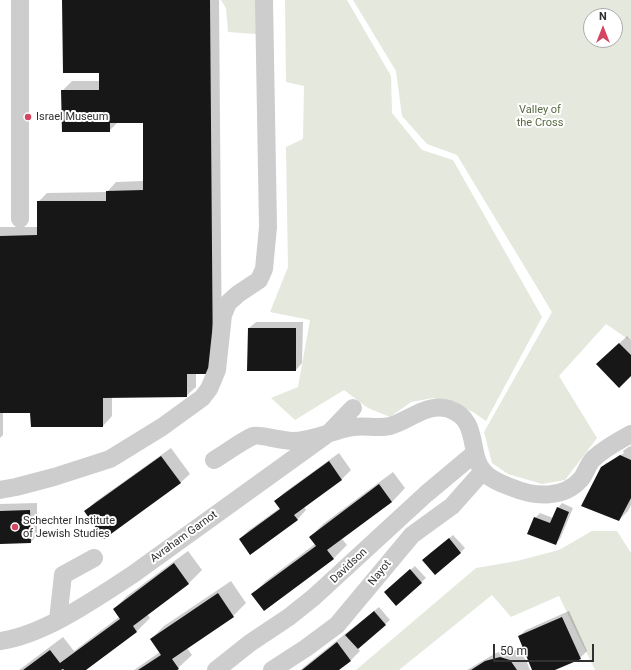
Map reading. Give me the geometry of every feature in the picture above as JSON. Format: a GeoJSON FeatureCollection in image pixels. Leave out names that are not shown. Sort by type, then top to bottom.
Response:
{"type":"FeatureCollection","features":[{"type":"Feature","properties":{"kind":"street"},"geometry":{"type":"LineString","coordinates":[[20,0],[20,219]]}},
{"type":"Feature","properties":{"kind":"street"},"geometry":{"type":"LineString","coordinates":[[0,490],[54,477],[110,459],[162,427],[202,398],[209,389],[217,370],[223,315],[228,303],[238,294],[260,280],[264,269],[268,227],[264,0]]}},
{"type":"Feature","properties":{"kind":"street","name":"Avraham Garnot"},"geometry":{"type":"LineString","coordinates":[[0,641],[14,639],[28,634],[58,620],[132,575],[329,433],[353,408]]}},
{"type":"Feature","properties":{"kind":"street"},"geometry":{"type":"LineString","coordinates":[[214,460],[254,436],[292,441],[355,426],[384,427],[397,424],[427,409],[448,409],[459,414],[467,423],[472,434],[475,453],[483,471],[492,479],[519,490],[540,495],[556,494],[570,488],[581,479],[592,460],[609,446],[631,434]]}},
{"type":"Feature","properties":{"kind":"street","name":"Davidson"},"geometry":{"type":"LineString","coordinates":[[216,670],[250,643],[314,597],[426,494],[475,453]]}},
{"type":"Feature","properties":{"kind":"street","name":"Nayot"},"geometry":{"type":"LineString","coordinates":[[272,670],[306,648],[337,625],[412,535],[452,506],[483,471]]}},
{"type":"Feature","properties":{"kind":"street"},"geometry":{"type":"LineString","coordinates":[[58,620],[63,575],[94,558]]}},
{"type":"Feature","properties":{"kind":"green space"},"geometry":{"type":"Polygon","coordinates":[[[221,0],[259,0],[256,34],[228,32],[226,8],[221,0]]]}},
{"type":"Feature","properties":{"kind":"green space"},"geometry":{"type":"Polygon","coordinates":[[[285,0],[347,0],[391,76],[392,113],[422,150],[453,160],[542,317],[486,421],[473,412],[449,402],[433,398],[411,402],[390,417],[368,408],[344,390],[295,420],[271,398],[298,387],[310,320],[270,312],[288,267],[286,147],[303,139],[304,86],[286,82],[285,0]]]}},
{"type":"Feature","properties":{"kind":"green space","name":"Valley of the Cross"},"geometry":{"type":"Polygon","coordinates":[[[353,0],[631,0],[631,341],[606,324],[559,376],[597,438],[565,480],[542,484],[508,474],[492,463],[484,432],[552,312],[457,155],[427,144],[402,116],[396,71],[353,0]]]}},
{"type":"Feature","properties":{"kind":"green space"},"geometry":{"type":"Polygon","coordinates":[[[592,531],[617,531],[631,553],[631,670],[595,670],[559,596],[511,617],[492,595],[399,670],[356,670],[476,568],[517,561],[559,550],[592,531]]]}},
{"type":"Feature","properties":{"kind":"building"},"geometry":{"type":"Polygon","coordinates":[[[62,0],[210,0],[213,374],[187,374],[187,397],[103,398],[103,427],[31,427],[30,413],[0,413],[0,236],[37,235],[37,201],[106,201],[106,191],[143,190],[143,123],[110,123],[110,132],[62,132],[61,90],[99,90],[99,73],[63,73],[62,0]]]}},
{"type":"Feature","properties":{"kind":"building"},"geometry":{"type":"Polygon","coordinates":[[[248,328],[296,328],[296,371],[247,371],[248,328]]]}},
{"type":"Feature","properties":{"kind":"building"},"geometry":{"type":"Polygon","coordinates":[[[619,343],[631,355],[631,376],[619,388],[596,364],[619,343]]]}},
{"type":"Feature","properties":{"kind":"building"},"geometry":{"type":"Polygon","coordinates":[[[620,455],[631,460],[631,498],[619,521],[581,506],[601,467],[620,455]]]}},
{"type":"Feature","properties":{"kind":"building"},"geometry":{"type":"Polygon","coordinates":[[[161,456],[181,483],[104,539],[84,511],[161,456]]]}},
{"type":"Feature","properties":{"kind":"building"},"geometry":{"type":"Polygon","coordinates":[[[329,461],[342,480],[294,515],[298,520],[250,555],[239,539],[280,509],[274,501],[329,461]]]}},
{"type":"Feature","properties":{"kind":"building"},"geometry":{"type":"Polygon","coordinates":[[[379,484],[392,502],[327,550],[334,559],[264,611],[251,594],[316,546],[309,537],[379,484]]]}},
{"type":"Feature","properties":{"kind":"building"},"geometry":{"type":"Polygon","coordinates":[[[557,507],[569,512],[556,545],[527,534],[534,517],[550,523],[557,507]]]}},
{"type":"Feature","properties":{"kind":"building","name":"Schechter Institute of Jewish Studies"},"geometry":{"type":"Polygon","coordinates":[[[30,510],[31,543],[0,544],[0,511],[30,510]]]}},
{"type":"Feature","properties":{"kind":"building"},"geometry":{"type":"Polygon","coordinates":[[[449,538],[461,553],[435,575],[422,560],[449,538]]]}},
{"type":"Feature","properties":{"kind":"building"},"geometry":{"type":"Polygon","coordinates":[[[174,563],[189,584],[133,626],[137,632],[86,670],[23,670],[50,650],[60,663],[120,619],[113,609],[174,563]]]}},
{"type":"Feature","properties":{"kind":"building"},"geometry":{"type":"Polygon","coordinates":[[[410,569],[422,583],[396,606],[384,592],[410,569]]]}},
{"type":"Feature","properties":{"kind":"building"},"geometry":{"type":"Polygon","coordinates":[[[218,593],[234,617],[172,659],[179,669],[138,670],[161,655],[150,639],[218,593]]]}},
{"type":"Feature","properties":{"kind":"building"},"geometry":{"type":"Polygon","coordinates":[[[374,611],[386,625],[358,649],[345,635],[374,611]]]}},
{"type":"Feature","properties":{"kind":"building"},"geometry":{"type":"Polygon","coordinates":[[[562,617],[581,659],[555,670],[532,670],[518,636],[562,617]]]}},
{"type":"Feature","properties":{"kind":"building"},"geometry":{"type":"Polygon","coordinates":[[[337,642],[351,661],[339,670],[302,670],[337,642]]]}},
{"type":"Feature","properties":{"kind":"building"},"geometry":{"type":"Polygon","coordinates":[[[500,657],[510,660],[517,670],[471,670],[485,661],[500,657]]]}},
{"type":"Feature","properties":{"kind":"place","name":"Israel Museum"},"geometry":{"type":"Point","coordinates":[28,117]}},
{"type":"Feature","properties":{"kind":"place","name":"Schechter Institute of Jewish Studies"},"geometry":{"type":"Point","coordinates":[15,527]}}]}
